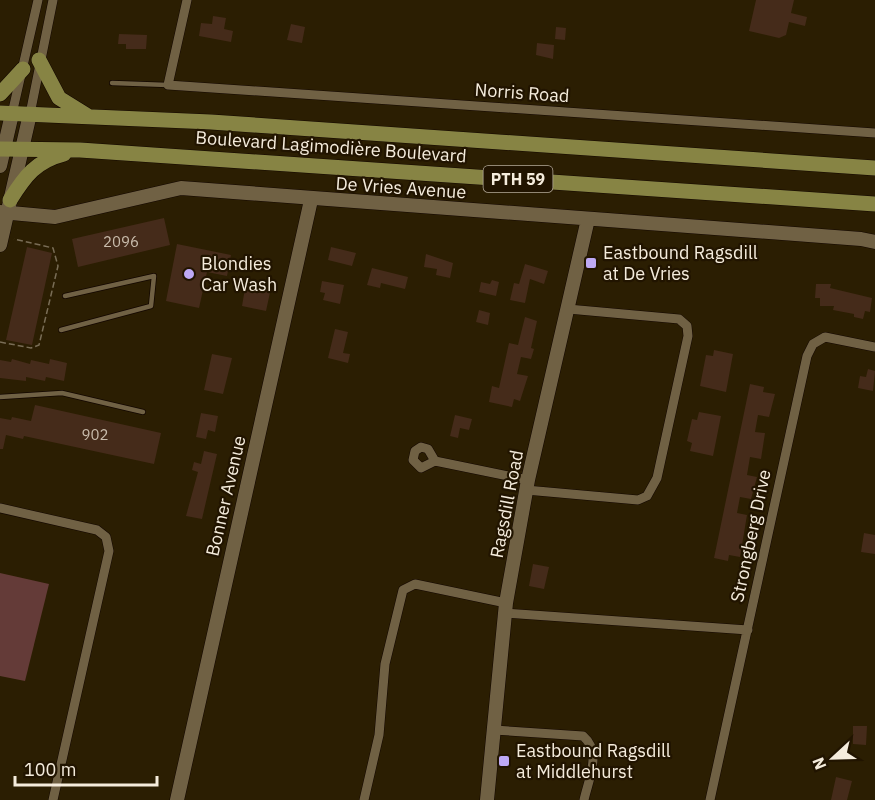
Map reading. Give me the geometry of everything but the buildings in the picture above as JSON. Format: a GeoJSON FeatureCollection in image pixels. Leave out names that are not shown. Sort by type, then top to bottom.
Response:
{"type":"FeatureCollection","features":[{"type":"Feature","properties":{"kind":"main road"},"geometry":{"type":"LineString","coordinates":[[39,60],[59,98],[94,119]]}},
{"type":"Feature","properties":{"kind":"main road"},"geometry":{"type":"LineString","coordinates":[[0,94],[23,69]]}},
{"type":"Feature","properties":{"kind":"main road","name":"Boulevard Lagimodière Boulevard"},"geometry":{"type":"LineString","coordinates":[[6,113],[94,119],[233,123],[875,168]]}},
{"type":"Feature","properties":{"kind":"main road","name":"Boulevard Lagimodière Boulevard"},"geometry":{"type":"LineString","coordinates":[[2,149],[80,150],[875,204]]}},
{"type":"Feature","properties":{"kind":"main road"},"geometry":{"type":"LineString","coordinates":[[6,209],[24,178],[38,163],[80,150]]}},
{"type":"Feature","properties":{"kind":"street"},"geometry":{"type":"LineString","coordinates":[[0,166],[6,113],[23,69],[38,0]]}},
{"type":"Feature","properties":{"kind":"street"},"geometry":{"type":"LineString","coordinates":[[0,244],[6,209],[23,148],[39,60],[53,0]]}},
{"type":"Feature","properties":{"kind":"street"},"geometry":{"type":"LineString","coordinates":[[168,85],[187,0]]}},
{"type":"Feature","properties":{"kind":"street","name":"Norris Road"},"geometry":{"type":"LineString","coordinates":[[168,85],[875,133]]}},
{"type":"Feature","properties":{"kind":"street","name":"De Vries Avenue"},"geometry":{"type":"LineString","coordinates":[[6,209],[39,218],[61,217],[181,188],[311,200],[861,239],[875,242]]}},
{"type":"Feature","properties":{"kind":"street","name":"Bonner Avenue"},"geometry":{"type":"LineString","coordinates":[[177,800],[311,200]]}},
{"type":"Feature","properties":{"kind":"street","name":"Ragsdill Road"},"geometry":{"type":"LineString","coordinates":[[488,800],[506,608],[527,485],[588,219]]}},
{"type":"Feature","properties":{"kind":"street"},"geometry":{"type":"LineString","coordinates":[[435,461],[527,485],[638,500],[647,496],[657,478],[688,336],[687,326],[679,319],[568,309]]}},
{"type":"Feature","properties":{"kind":"street","name":"Strongberg Drive"},"geometry":{"type":"LineString","coordinates":[[710,800],[807,356],[813,344],[825,338],[875,347]]}},
{"type":"Feature","properties":{"kind":"street"},"geometry":{"type":"LineString","coordinates":[[0,508],[97,530],[106,537],[109,551],[53,800]]}},
{"type":"Feature","properties":{"kind":"street"},"geometry":{"type":"LineString","coordinates":[[364,800],[379,735],[385,664],[403,590],[415,584],[506,608],[748,630]]}},
{"type":"Feature","properties":{"kind":"street"},"geometry":{"type":"LineString","coordinates":[[494,730],[583,736],[592,744],[594,755],[584,800]]}},
{"type":"Feature","properties":{"kind":"lane"},"geometry":{"type":"LineString","coordinates":[[112,83],[168,85]]}},
{"type":"Feature","properties":{"kind":"lane"},"geometry":{"type":"LineString","coordinates":[[61,330],[151,306],[154,276],[65,296]]}},
{"type":"Feature","properties":{"kind":"lane"},"geometry":{"type":"LineString","coordinates":[[0,397],[62,393],[143,412]]}},
{"type":"Feature","properties":{"kind":"path"},"geometry":{"type":"LineString","coordinates":[[0,342],[31,348],[39,345],[58,266],[53,248],[14,238]]}},
{"type":"Feature","properties":{"kind":"shaded area"},"geometry":{"type":"Polygon","coordinates":[[[0,573],[49,584],[25,681],[0,676],[0,573]]]}},
{"type":"Feature","properties":{"kind":"place","name":"Eastbound Ragsdill at De Vries"},"geometry":{"type":"Point","coordinates":[591,263]}},
{"type":"Feature","properties":{"kind":"place","name":"Blondies Car Wash"},"geometry":{"type":"Point","coordinates":[189,274]}},
{"type":"Feature","properties":{"kind":"place","name":"Eastbound Ragsdill at Middlehurst"},"geometry":{"type":"Point","coordinates":[504,761]}}]}
